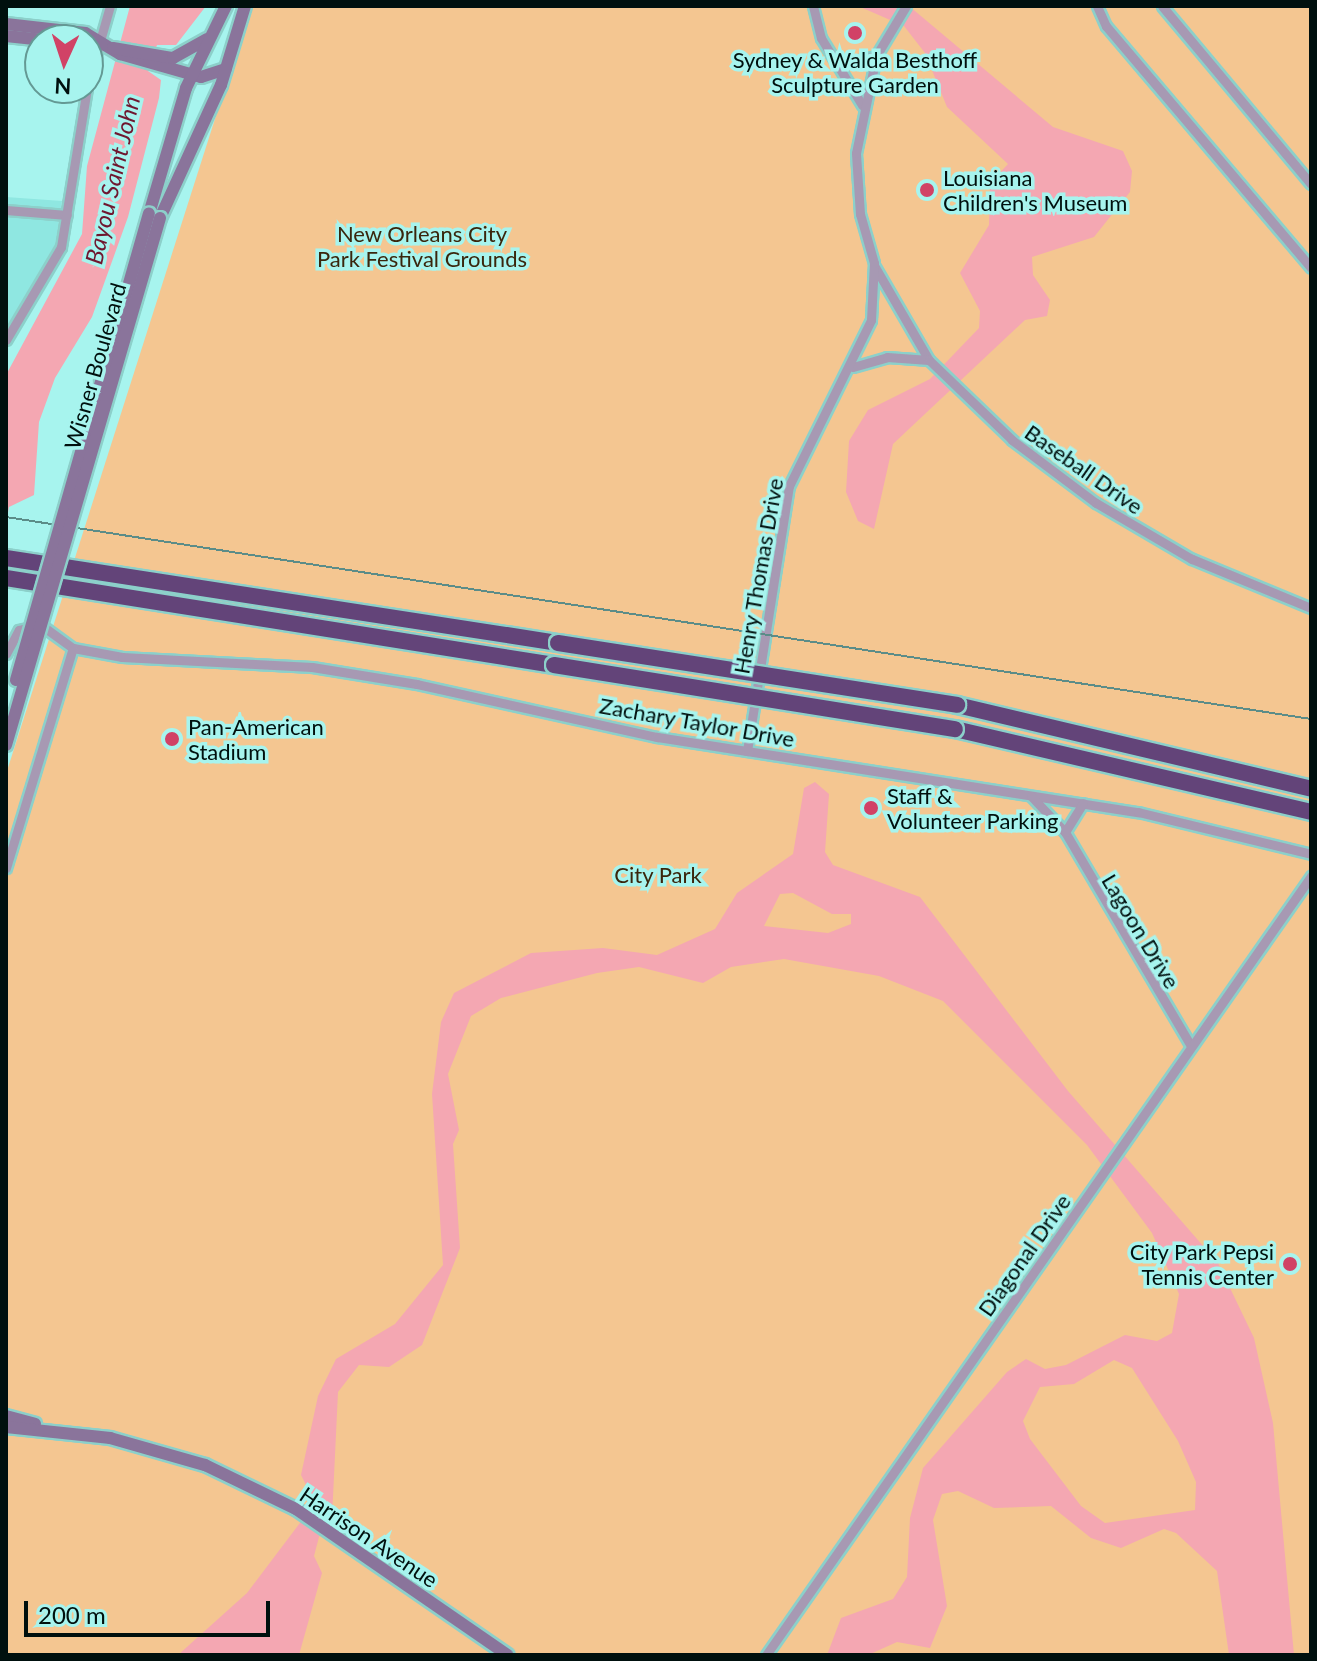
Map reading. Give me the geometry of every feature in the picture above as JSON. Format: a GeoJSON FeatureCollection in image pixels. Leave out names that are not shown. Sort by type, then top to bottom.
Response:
{"type":"FeatureCollection","features":[{"type":"Feature","properties":{"kind":"highway"},"geometry":{"type":"LineString","coordinates":[[10,559],[957,705],[1311,789]]}},
{"type":"Feature","properties":{"kind":"highway"},"geometry":{"type":"LineString","coordinates":[[6,578],[955,729],[1311,812]]}},
{"type":"Feature","properties":{"kind":"street","name":"Wisner Boulevard"},"geometry":{"type":"LineString","coordinates":[[6,745],[192,74],[226,6]]}},
{"type":"Feature","properties":{"kind":"street","name":"Wisner Boulevard"},"geometry":{"type":"LineString","coordinates":[[6,715],[155,216],[226,69],[245,6]]}},
{"type":"Feature","properties":{"kind":"street"},"geometry":{"type":"LineString","coordinates":[[813,6],[821,38],[843,64],[862,105]]}},
{"type":"Feature","properties":{"kind":"street","name":"Henry Thomas Drive"},"geometry":{"type":"LineString","coordinates":[[747,751],[789,486],[853,367],[871,320],[874,263],[857,188],[862,105],[876,56],[906,6]]}},
{"type":"Feature","properties":{"kind":"street"},"geometry":{"type":"LineString","coordinates":[[1097,6],[1106,26],[1311,268]]}},
{"type":"Feature","properties":{"kind":"street"},"geometry":{"type":"LineString","coordinates":[[1162,6],[1311,184]]}},
{"type":"Feature","properties":{"kind":"street"},"geometry":{"type":"LineString","coordinates":[[153,59],[173,58],[208,38],[227,36],[233,50]]}},
{"type":"Feature","properties":{"kind":"street"},"geometry":{"type":"LineString","coordinates":[[104,46],[192,74],[226,69]]}},
{"type":"Feature","properties":{"kind":"street"},"geometry":{"type":"LineString","coordinates":[[843,64],[876,56]]}},
{"type":"Feature","properties":{"kind":"street"},"geometry":{"type":"LineString","coordinates":[[6,340],[56,259],[67,215],[85,104]]}},
{"type":"Feature","properties":{"kind":"street"},"geometry":{"type":"LineString","coordinates":[[6,210],[67,215]]}},
{"type":"Feature","properties":{"kind":"street","name":"Baseball Drive"},"geometry":{"type":"LineString","coordinates":[[874,263],[932,363],[970,402],[1057,474],[1155,539],[1311,608]]}},
{"type":"Feature","properties":{"kind":"street"},"geometry":{"type":"LineString","coordinates":[[853,367],[887,357],[932,363]]}},
{"type":"Feature","properties":{"kind":"street","name":"Zachary Taylor Drive"},"geometry":{"type":"LineString","coordinates":[[6,654],[14,634],[30,624],[73,648],[312,667],[526,702],[609,728],[1083,803],[1311,854]]}},
{"type":"Feature","properties":{"kind":"street"},"geometry":{"type":"LineString","coordinates":[[6,868],[73,648]]}},
{"type":"Feature","properties":{"kind":"street","name":"Lagoon Drive"},"geometry":{"type":"LineString","coordinates":[[1031,796],[1065,832],[1191,1046]]}},
{"type":"Feature","properties":{"kind":"street"},"geometry":{"type":"LineString","coordinates":[[1065,832],[1083,803]]}},
{"type":"Feature","properties":{"kind":"street","name":"Diagonal Drive"},"geometry":{"type":"LineString","coordinates":[[766,1655],[1311,876]]}},
{"type":"Feature","properties":{"kind":"street","name":"Harrison Avenue"},"geometry":{"type":"LineString","coordinates":[[6,1416],[205,1465],[296,1509],[508,1655]]}},
{"type":"Feature","properties":{"kind":"street","name":"Harrison Avenue"},"geometry":{"type":"LineString","coordinates":[[6,1427],[61,1431]]}},
{"type":"Feature","properties":{"kind":"shaded area"},"geometry":{"type":"Polygon","coordinates":[[[6,197],[62,201],[54,253],[6,330],[6,197]]]}},
{"type":"Feature","properties":{"kind":"green space","name":"City Park"},"geometry":{"type":"Polygon","coordinates":[[[251,6],[1311,6],[1311,1655],[6,1655],[6,774],[251,6]]]}},
{"type":"Feature","properties":{"kind":"water","name":"Bayou Saint John"},"geometry":{"type":"Polygon","coordinates":[[[130,6],[206,6],[176,45],[157,45],[148,71],[161,80],[159,98],[128,217],[92,317],[55,378],[39,422],[34,495],[9,507],[6,523],[6,375],[82,234],[87,166],[130,6]]]}},
{"type":"Feature","properties":{"kind":"water"},"geometry":{"type":"Polygon","coordinates":[[[858,6],[909,6],[1053,127],[1123,151],[1132,171],[1130,192],[1094,237],[1032,257],[1033,275],[1050,300],[1047,316],[1025,320],[893,444],[874,529],[858,521],[846,492],[849,441],[868,410],[930,379],[979,328],[980,311],[960,273],[989,225],[990,183],[1008,164],[947,107],[925,53],[904,26],[858,6]]]}},
{"type":"Feature","properties":{"kind":"water"},"geometry":{"type":"Polygon","coordinates":[[[815,782],[829,794],[825,852],[833,865],[920,897],[1068,1091],[1218,1263],[1254,1338],[1273,1423],[1294,1655],[1229,1655],[1217,1571],[1176,1533],[1164,1529],[1121,1548],[1091,1538],[1051,1506],[994,1508],[958,1491],[942,1494],[933,1520],[947,1606],[930,1648],[897,1642],[868,1655],[827,1655],[841,1618],[893,1599],[907,1577],[910,1518],[923,1468],[1007,1372],[1026,1359],[1045,1369],[1066,1365],[1125,1335],[1157,1341],[1172,1333],[1179,1294],[1152,1233],[1087,1145],[943,1001],[879,976],[784,959],[731,967],[703,983],[639,967],[597,973],[501,998],[471,1016],[448,1074],[459,1130],[453,1144],[460,1248],[422,1345],[389,1367],[359,1365],[338,1392],[332,1518],[319,1537],[314,1556],[322,1573],[299,1655],[178,1655],[247,1593],[315,1503],[301,1475],[318,1396],[336,1359],[395,1324],[443,1265],[432,1094],[441,1022],[454,993],[531,953],[603,948],[657,955],[715,929],[737,893],[793,854],[804,788],[815,782]],[[793,893],[780,894],[764,926],[828,933],[851,924],[851,914],[832,914],[793,893]],[[1114,1360],[1074,1384],[1040,1387],[1023,1421],[1030,1439],[1081,1506],[1105,1523],[1195,1510],[1196,1482],[1178,1441],[1132,1368],[1114,1360]]]}},
{"type":"Feature","properties":{"kind":"railway"},"geometry":{"type":"LineString","coordinates":[[6,517],[1311,719]]}},
{"type":"Feature","properties":{"kind":"place","name":"Sydney & Walda Besthoff Sculpture Garden"},"geometry":{"type":"Point","coordinates":[855,33]}},
{"type":"Feature","properties":{"kind":"place","name":"Louisiana Children's Museum"},"geometry":{"type":"Point","coordinates":[927,190]}},
{"type":"Feature","properties":{"kind":"place","name":"Pan-American Stadium"},"geometry":{"type":"Point","coordinates":[172,739]}},
{"type":"Feature","properties":{"kind":"place","name":"Staff & Volunteer Parking"},"geometry":{"type":"Point","coordinates":[871,808]}},
{"type":"Feature","properties":{"kind":"place","name":"City Park Pepsi Tennis Center"},"geometry":{"type":"Point","coordinates":[1290,1264]}},
{"type":"Feature","properties":{"kind":"park label","name":"New Orleans City Park Festival Grounds"},"geometry":{"type":"Point","coordinates":[422,246]}}]}
